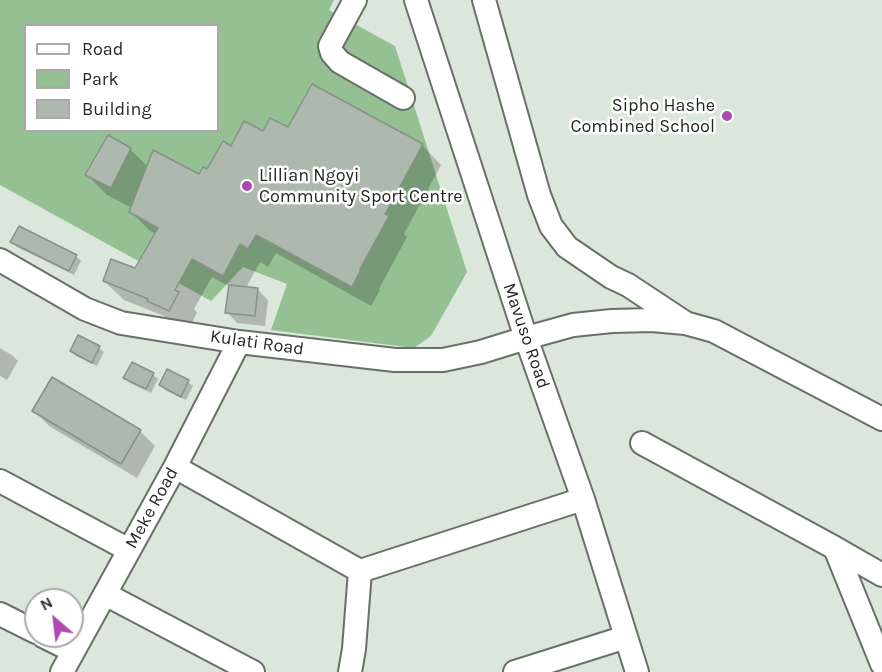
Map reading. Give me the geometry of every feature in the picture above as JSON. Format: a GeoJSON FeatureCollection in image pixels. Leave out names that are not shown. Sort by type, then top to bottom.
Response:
{"type":"FeatureCollection","features":[{"type":"Feature","properties":{"kind":"street"},"geometry":{"type":"LineString","coordinates":[[356,0],[330,46],[332,53],[340,62],[403,98]]}},
{"type":"Feature","properties":{"kind":"street","name":"Mavuso Road"},"geometry":{"type":"LineString","coordinates":[[417,0],[526,338],[583,499],[637,672]]}},
{"type":"Feature","properties":{"kind":"street"},"geometry":{"type":"LineString","coordinates":[[484,0],[538,195],[551,226],[567,246],[611,277],[628,285],[685,323],[714,331],[879,412]]}},
{"type":"Feature","properties":{"kind":"street","name":"Kulati Road"},"geometry":{"type":"LineString","coordinates":[[0,260],[85,309],[121,322],[239,342],[394,360],[443,360],[481,352],[573,325],[652,320],[685,323]]}},
{"type":"Feature","properties":{"kind":"street","name":"Meke Road"},"geometry":{"type":"LineString","coordinates":[[62,672],[175,467],[239,342]]}},
{"type":"Feature","properties":{"kind":"street"},"geometry":{"type":"LineString","coordinates":[[642,443],[882,575]]}},
{"type":"Feature","properties":{"kind":"street"},"geometry":{"type":"LineString","coordinates":[[175,467],[360,571],[583,499]]}},
{"type":"Feature","properties":{"kind":"street"},"geometry":{"type":"LineString","coordinates":[[0,481],[129,550]]}},
{"type":"Feature","properties":{"kind":"street"},"geometry":{"type":"LineString","coordinates":[[835,548],[882,664]]}},
{"type":"Feature","properties":{"kind":"street"},"geometry":{"type":"LineString","coordinates":[[350,672],[354,650],[360,571]]}},
{"type":"Feature","properties":{"kind":"street"},"geometry":{"type":"LineString","coordinates":[[105,594],[253,672]]}},
{"type":"Feature","properties":{"kind":"street"},"geometry":{"type":"LineString","coordinates":[[0,614],[24,626]]}},
{"type":"Feature","properties":{"kind":"street"},"geometry":{"type":"LineString","coordinates":[[515,672],[626,637]]}},
{"type":"Feature","properties":{"kind":"street"},"geometry":{"type":"LineString","coordinates":[[67,648],[73,651]]}},
{"type":"Feature","properties":{"kind":"green space"},"geometry":{"type":"Polygon","coordinates":[[[0,0],[334,0],[329,10],[395,46],[467,272],[431,336],[414,348],[271,330],[287,284],[243,267],[211,301],[0,185],[0,0]]]}},
{"type":"Feature","properties":{"kind":"building","name":"Lillian Ngoyi Community Sport Centre"},"geometry":{"type":"Polygon","coordinates":[[[312,84],[423,144],[385,214],[389,216],[352,287],[256,235],[248,249],[240,244],[223,276],[192,259],[175,290],[179,292],[169,311],[147,301],[148,299],[103,281],[111,259],[135,268],[158,228],[129,212],[153,150],[199,174],[203,167],[207,169],[223,141],[231,146],[244,121],[263,131],[270,118],[288,127],[312,84]]]}},
{"type":"Feature","properties":{"kind":"building"},"geometry":{"type":"Polygon","coordinates":[[[108,135],[131,148],[111,188],[85,175],[108,135]]]}},
{"type":"Feature","properties":{"kind":"building"},"geometry":{"type":"Polygon","coordinates":[[[19,226],[77,255],[69,271],[10,242],[19,226]]]}},
{"type":"Feature","properties":{"kind":"building"},"geometry":{"type":"Polygon","coordinates":[[[229,285],[258,288],[255,316],[225,313],[229,285]]]}},
{"type":"Feature","properties":{"kind":"building"},"geometry":{"type":"Polygon","coordinates":[[[78,335],[100,346],[92,363],[70,351],[78,335]]]}},
{"type":"Feature","properties":{"kind":"building"},"geometry":{"type":"Polygon","coordinates":[[[132,362],[154,373],[146,389],[123,378],[132,362]]]}},
{"type":"Feature","properties":{"kind":"building"},"geometry":{"type":"Polygon","coordinates":[[[167,369],[189,380],[181,397],[159,385],[167,369]]]}},
{"type":"Feature","properties":{"kind":"building"},"geometry":{"type":"Polygon","coordinates":[[[52,377],[141,430],[121,464],[32,411],[52,377]]]}},
{"type":"Feature","properties":{"kind":"place","name":"Sipho Hashe Combined School"},"geometry":{"type":"Point","coordinates":[727,116]}},
{"type":"Feature","properties":{"kind":"place","name":"Lillian Ngoyi Community Sport Centre"},"geometry":{"type":"Point","coordinates":[247,186]}}]}
